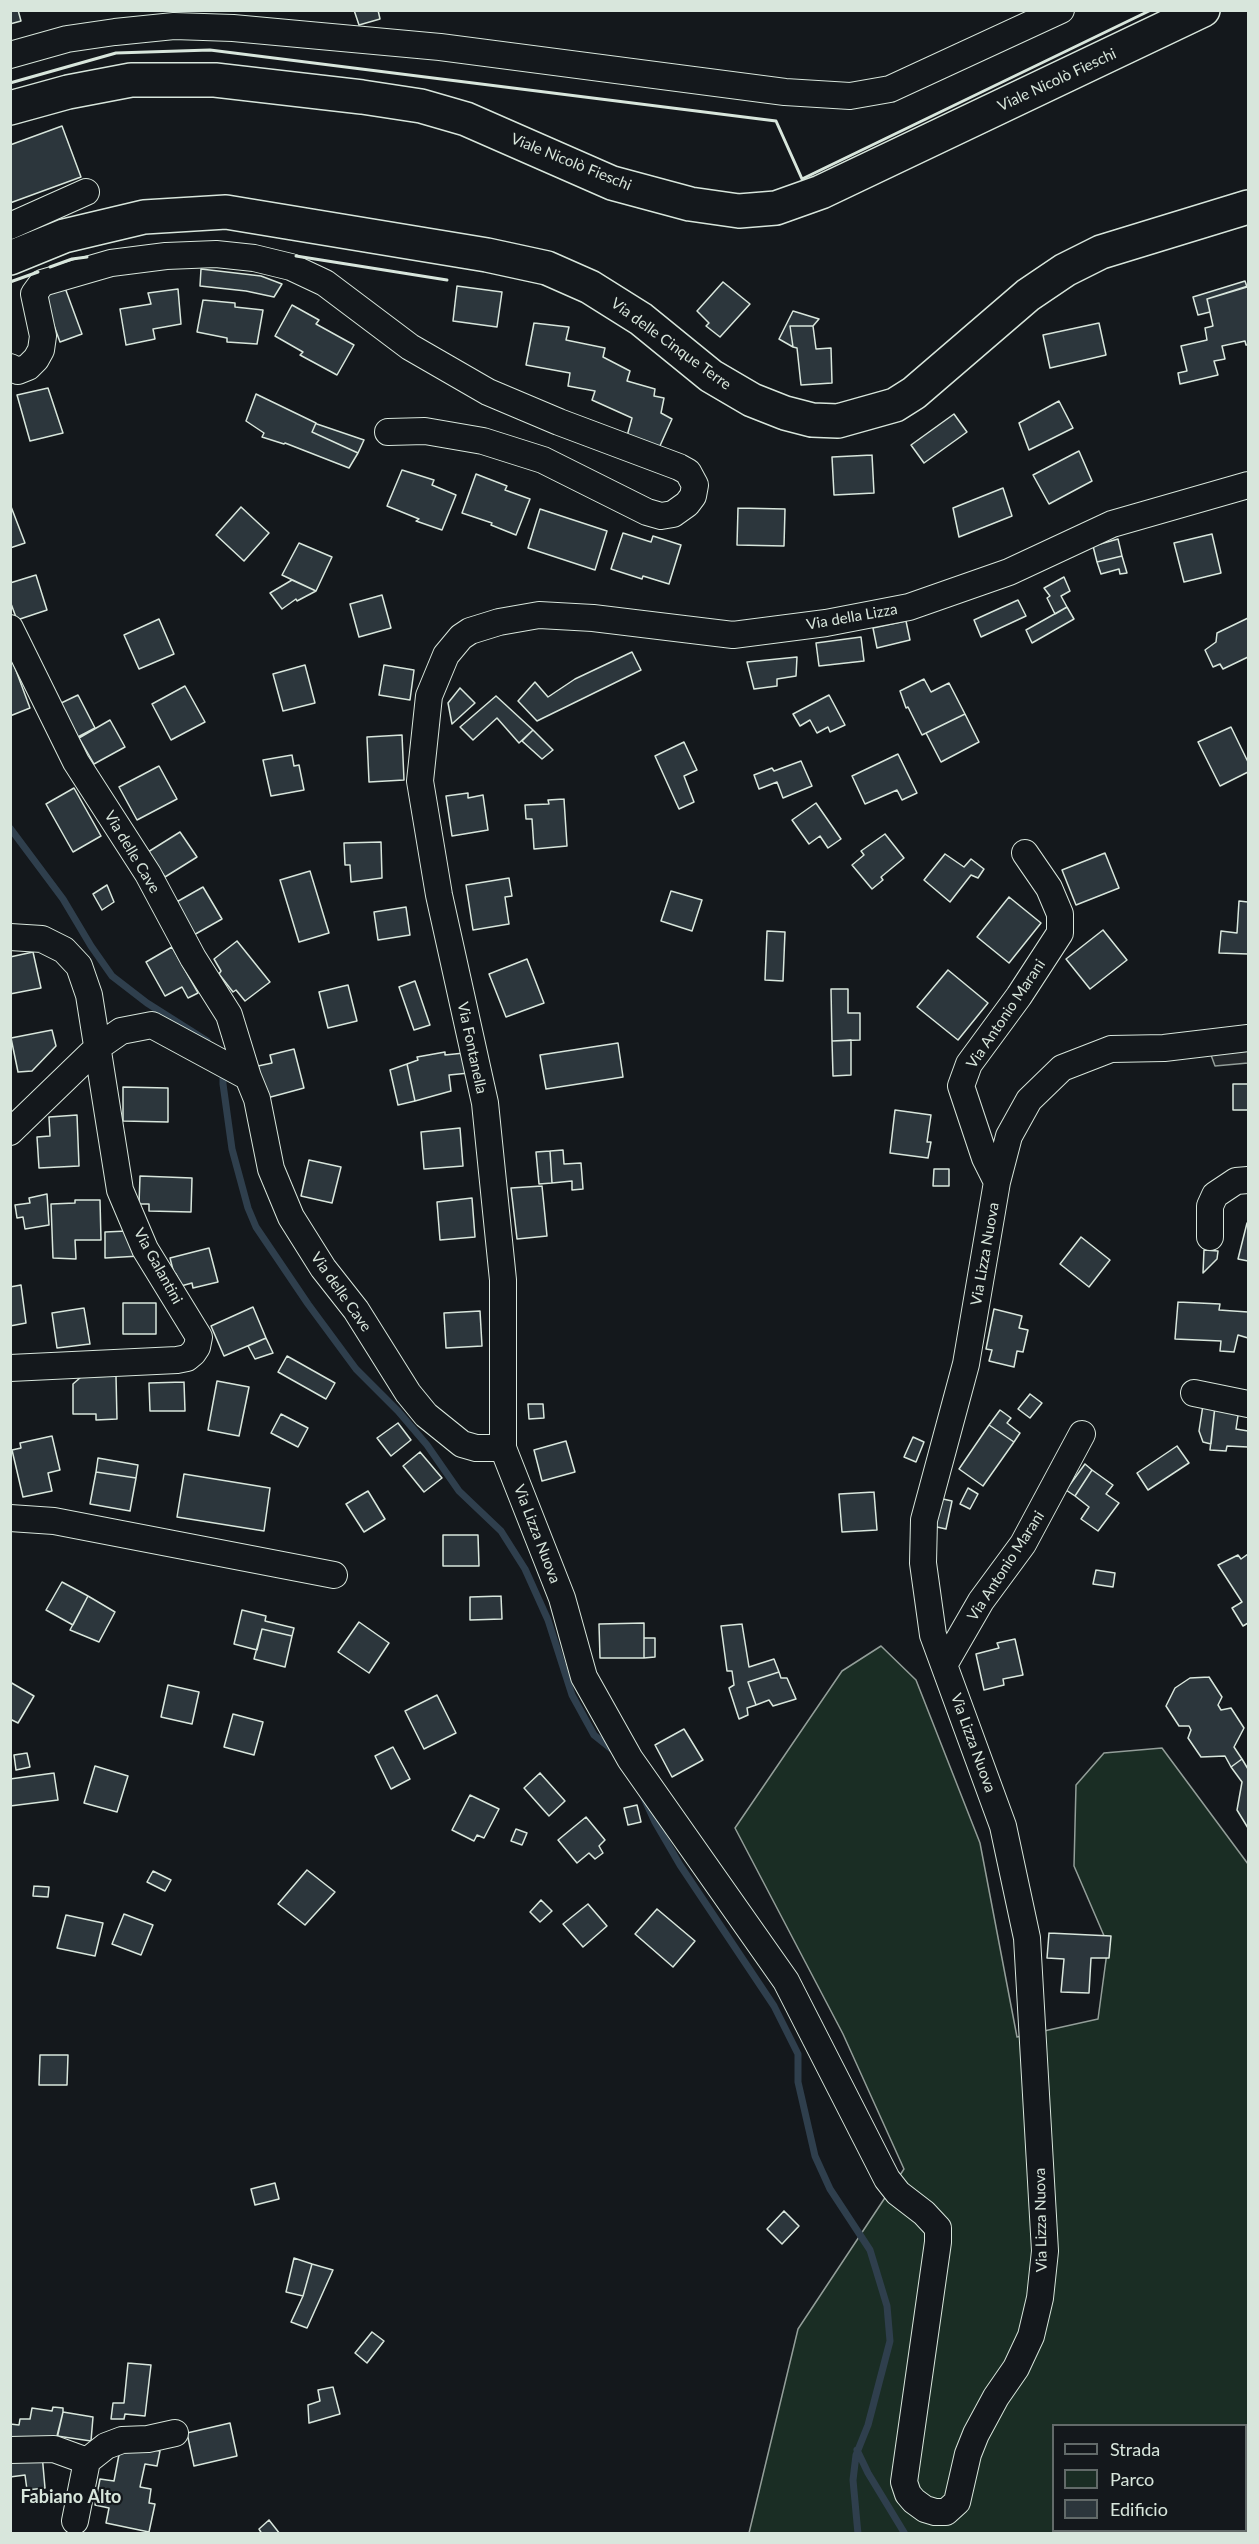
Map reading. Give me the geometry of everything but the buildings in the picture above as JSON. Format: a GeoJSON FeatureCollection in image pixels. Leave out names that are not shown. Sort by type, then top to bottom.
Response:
{"type":"FeatureCollection","features":[{"type":"Feature","properties":{"kind":"main road","name":"Viale Nicolò Fieschi"},"geometry":{"type":"LineString","coordinates":[[10,108],[68,92],[131,80],[215,80],[362,97],[421,106],[466,119],[612,183],[690,204],[739,210],[776,208],[821,192],[1203,10]]}},
{"type":"Feature","properties":{"kind":"main road","name":"Via delle Cinque Terre"},"geometry":{"type":"LineString","coordinates":[[10,258],[64,236],[144,216],[226,212],[488,255],[547,268],[590,287],[641,318],[711,376],[752,400],[785,413],[812,420],[838,421],[895,405],[914,393],[1028,296],[1065,270],[1101,252],[1248,207]]}},
{"type":"Feature","properties":{"kind":"street"},"geometry":{"type":"LineString","coordinates":[[10,55],[67,39],[115,32],[174,26],[233,28],[440,47],[785,92],[849,96],[890,89],[1061,10]]}},
{"type":"Feature","properties":{"kind":"street"},"geometry":{"type":"LineString","coordinates":[[10,225],[86,192]]}},
{"type":"Feature","properties":{"kind":"street"},"geometry":{"type":"LineString","coordinates":[[10,367],[18,371],[28,367],[41,350],[42,336],[34,294],[42,283],[111,263],[166,256],[216,254],[254,258],[291,267],[325,283],[410,347],[488,392],[559,422],[679,467],[688,472],[695,485],[693,496],[673,514],[655,515],[543,460],[483,441],[425,430],[388,432]]}},
{"type":"Feature","properties":{"kind":"street","name":"Via della Lizza"},"geometry":{"type":"LineString","coordinates":[[446,655],[461,637],[470,631],[499,622],[539,615],[593,618],[733,635],[826,624],[909,607],[1009,572],[1112,524],[1248,485]]}},
{"type":"Feature","properties":{"kind":"street","name":"Via delle Cave"},"geometry":{"type":"LineString","coordinates":[[10,628],[76,762],[148,874],[192,958],[229,1015],[243,1075],[256,1099],[271,1168],[291,1217],[323,1268],[356,1310],[408,1393],[426,1415],[462,1444],[476,1448],[503,1448]]}},
{"type":"Feature","properties":{"kind":"street","name":"Via Fontanella"},"geometry":{"type":"LineString","coordinates":[[446,655],[429,696],[420,781],[439,894],[484,1103],[503,1280],[503,1448]]}},
{"type":"Feature","properties":{"kind":"street","name":"Via Antonio Marani"},"geometry":{"type":"LineString","coordinates":[[997,1182],[985,1158],[961,1086],[969,1064],[1019,996],[1060,933],[1060,914],[1049,888],[1025,853]]}},
{"type":"Feature","properties":{"kind":"street","name":"Via Galantini"},"geometry":{"type":"LineString","coordinates":[[10,938],[42,939],[64,950],[79,966],[89,995],[120,1190],[146,1250],[199,1337],[197,1347],[187,1358],[177,1360],[10,1368]]}},
{"type":"Feature","properties":{"kind":"street"},"geometry":{"type":"LineString","coordinates":[[10,1132],[98,1047],[121,1031],[152,1025],[243,1075]]}},
{"type":"Feature","properties":{"kind":"street","name":"Via Lizza Nuova"},"geometry":{"type":"LineString","coordinates":[[503,1448],[562,1598],[584,1677],[630,1759],[786,1981],[887,2179],[898,2193],[924,2213],[938,2228],[904,2481],[908,2494],[924,2509],[942,2512],[951,2510],[957,2502],[975,2434],[1016,2368],[1031,2336],[1040,2298],[1045,2250],[1027,1938],[1003,1826],[933,1635],[922,1563],[924,1520],[966,1364],[997,1182],[1009,1136],[1029,1100],[1062,1068],[1111,1049],[1164,1048],[1248,1038]]}},
{"type":"Feature","properties":{"kind":"street"},"geometry":{"type":"LineString","coordinates":[[1210,1237],[1210,1206],[1215,1195],[1236,1181],[1248,1180]]}},
{"type":"Feature","properties":{"kind":"street"},"geometry":{"type":"LineString","coordinates":[[1194,1393],[1248,1404]]}},
{"type":"Feature","properties":{"kind":"street","name":"Via Antonio Marani"},"geometry":{"type":"LineString","coordinates":[[944,1665],[981,1601],[1023,1544],[1083,1434]]}},
{"type":"Feature","properties":{"kind":"street"},"geometry":{"type":"LineString","coordinates":[[10,1518],[54,1521],[334,1575]]}},
{"type":"Feature","properties":{"kind":"street"},"geometry":{"type":"LineString","coordinates":[[75,2521],[87,2461],[106,2446],[122,2440],[148,2439],[175,2433]]}},
{"type":"Feature","properties":{"kind":"street"},"geometry":{"type":"LineString","coordinates":[[10,2450],[54,2450],[87,2461]]}},
{"type":"Feature","properties":{"kind":"green space"},"geometry":{"type":"Polygon","coordinates":[[[881,1646],[916,1680],[980,1843],[1017,2037],[1098,2019],[1108,1945],[1074,1866],[1076,1785],[1104,1753],[1162,1748],[1248,1864],[1248,2533],[749,2533],[798,2329],[904,2169],[843,2034],[735,1828],[842,1671],[881,1646]]]}},
{"type":"Feature","properties":{"kind":"shaded area"},"geometry":{"type":"Polygon","coordinates":[[[1248,1038],[1248,1063],[1215,1066],[1207,1044],[1248,1038]]]}},
{"type":"Feature","properties":{"kind":"waterway"},"geometry":{"type":"LineString","coordinates":[[10,828],[63,899],[112,976],[147,1003],[207,1041]]}},
{"type":"Feature","properties":{"kind":"waterway"},"geometry":{"type":"LineString","coordinates":[[223,1069],[232,1149],[248,1208],[256,1227],[308,1304],[356,1369],[398,1411],[427,1445],[459,1491],[501,1531],[525,1569],[548,1620],[572,1695],[594,1735],[614,1751]]}},
{"type":"Feature","properties":{"kind":"waterway"},"geometry":{"type":"LineString","coordinates":[[644,1798],[680,1865],[774,2006],[798,2054],[798,2082],[815,2156],[830,2189],[870,2250],[887,2306],[890,2341],[868,2425],[856,2455],[853,2480],[858,2534]]}},
{"type":"Feature","properties":{"kind":"waterway"},"geometry":{"type":"LineString","coordinates":[[857,2450],[868,2473],[905,2534]]}},
{"type":"Feature","properties":{"kind":"wall"},"geometry":{"type":"LineString","coordinates":[[10,83],[116,53],[210,50],[776,121],[802,179],[1151,10]]}},
{"type":"Feature","properties":{"kind":"wall"},"geometry":{"type":"LineString","coordinates":[[296,256],[447,280]]}},
{"type":"Feature","properties":{"kind":"wall"},"geometry":{"type":"LineString","coordinates":[[50,267],[72,259],[87,257]]}},
{"type":"Feature","properties":{"kind":"wall"},"geometry":{"type":"LineString","coordinates":[[10,282],[38,272]]}},
{"type":"Feature","properties":{"kind":"district","name":"Fabiano Alto"},"geometry":{"type":"Point","coordinates":[71,2497]}}]}
